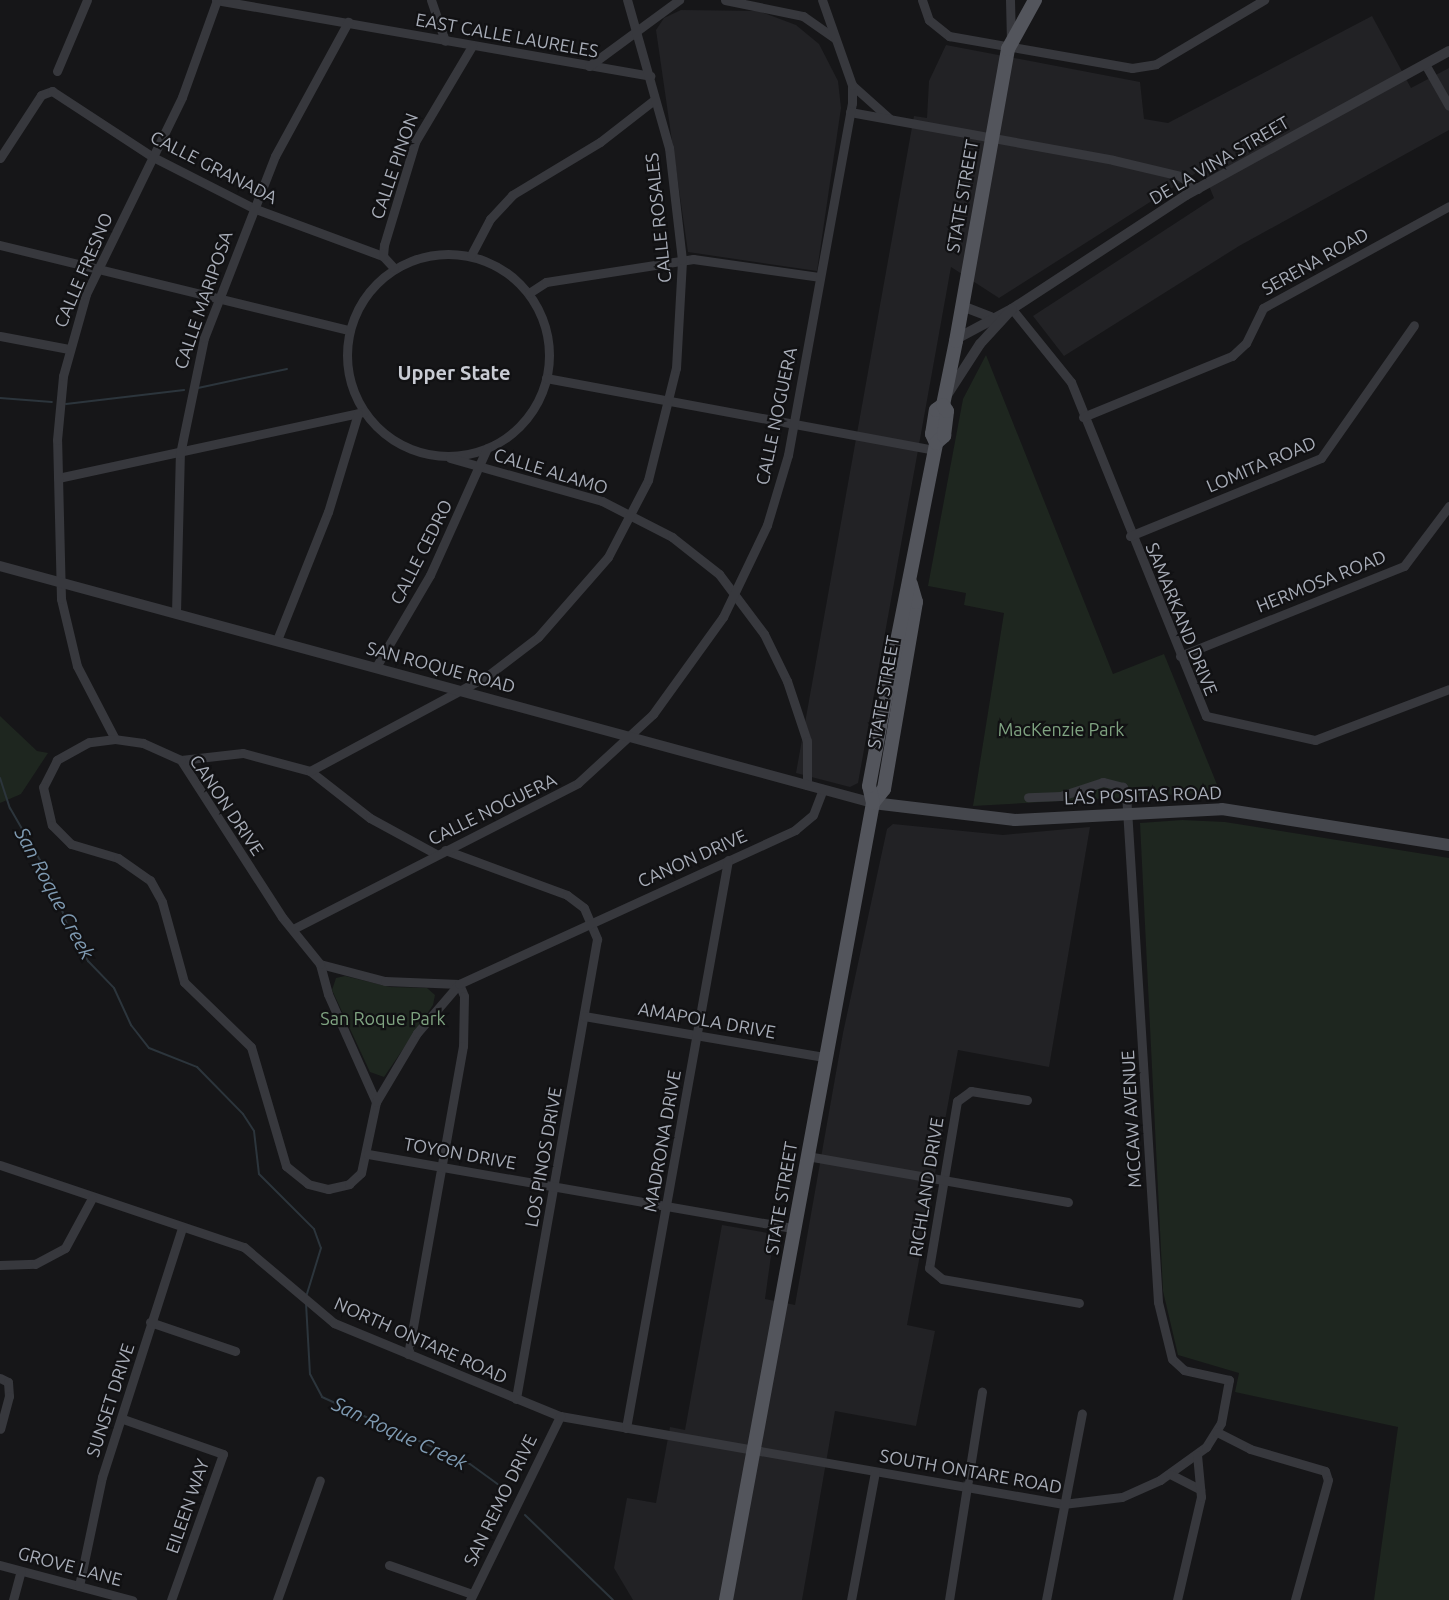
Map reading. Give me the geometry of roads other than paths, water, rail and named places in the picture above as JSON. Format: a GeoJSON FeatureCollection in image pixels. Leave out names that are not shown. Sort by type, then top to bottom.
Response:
{"type":"FeatureCollection","features":[{"type":"Feature","properties":{"kind":"main road","name":"STATE STREET"},"geometry":{"type":"LineString","coordinates":[[726,1600],[823,1057],[873,803],[884,789],[916,602],[911,584],[936,446],[932,434],[936,410],[943,403],[956,339],[990,139],[1010,45],[1035,0]]}},
{"type":"Feature","properties":{"kind":"main road","name":"LAS POSITAS ROAD"},"geometry":{"type":"LineString","coordinates":[[873,803],[988,819],[1232,810],[1449,845]]}},
{"type":"Feature","properties":{"kind":"street"},"geometry":{"type":"LineString","coordinates":[[57,71],[87,0]]}},
{"type":"Feature","properties":{"kind":"street","name":"EAST CALLE LAURELES"},"geometry":{"type":"LineString","coordinates":[[216,0],[650,76]]}},
{"type":"Feature","properties":{"kind":"street","name":"CALLE FRESNO"},"geometry":{"type":"LineString","coordinates":[[115,739],[77,666],[60,581],[59,406],[69,349],[97,271],[196,64],[216,0]]}},
{"type":"Feature","properties":{"kind":"street"},"geometry":{"type":"LineString","coordinates":[[431,0],[445,41]]}},
{"type":"Feature","properties":{"kind":"street","name":"CALLE ROSALES"},"geometry":{"type":"LineString","coordinates":[[310,771],[462,690],[554,622],[592,580],[632,516],[670,402],[682,260],[669,148],[654,100],[640,31],[627,0]]}},
{"type":"Feature","properties":{"kind":"street"},"geometry":{"type":"LineString","coordinates":[[589,66],[640,31],[650,17],[679,0]]}},
{"type":"Feature","properties":{"kind":"street"},"geometry":{"type":"LineString","coordinates":[[725,0],[803,16],[835,38]]}},
{"type":"Feature","properties":{"kind":"street","name":"CALLE NOGUERA"},"geometry":{"type":"LineString","coordinates":[[293,929],[440,852],[556,797],[630,738],[691,667],[734,595],[766,525],[794,425],[850,112],[852,85],[822,0]]}},
{"type":"Feature","properties":{"kind":"street"},"geometry":{"type":"LineString","coordinates":[[922,0],[941,31],[1142,68],[1264,0]]}},
{"type":"Feature","properties":{"kind":"street"},"geometry":{"type":"LineString","coordinates":[[1010,0],[1010,45]]}},
{"type":"Feature","properties":{"kind":"street","name":"CALLE MARIPOSA"},"geometry":{"type":"LineString","coordinates":[[176,612],[180,454],[193,380],[218,297],[253,208],[291,122],[348,22]]}},
{"type":"Feature","properties":{"kind":"street","name":"CALLE PINON"},"geometry":{"type":"LineString","coordinates":[[383,256],[415,142],[472,46]]}},
{"type":"Feature","properties":{"kind":"street","name":"DE LA VINA STREET"},"geometry":{"type":"LineString","coordinates":[[956,339],[991,317],[1012,309],[1198,189],[1449,51]]}},
{"type":"Feature","properties":{"kind":"street"},"geometry":{"type":"LineString","coordinates":[[1425,63],[1449,106]]}},
{"type":"Feature","properties":{"kind":"street"},"geometry":{"type":"LineString","coordinates":[[852,85],[892,120]]}},
{"type":"Feature","properties":{"kind":"street","name":"CALLE GRANADA"},"geometry":{"type":"LineString","coordinates":[[0,158],[41,95],[56,93],[153,157],[253,208],[383,256]]}},
{"type":"Feature","properties":{"kind":"street"},"geometry":{"type":"LineString","coordinates":[[471,255],[490,219],[512,195],[600,142],[654,100]]}},
{"type":"Feature","properties":{"kind":"street"},"geometry":{"type":"LineString","coordinates":[[850,112],[1158,170],[1198,189]]}},
{"type":"Feature","properties":{"kind":"street","name":"SERENA ROAD"},"geometry":{"type":"LineString","coordinates":[[1083,417],[1232,356],[1246,343],[1263,308],[1449,206]]}},
{"type":"Feature","properties":{"kind":"street"},"geometry":{"type":"LineString","coordinates":[[0,245],[97,271],[218,297],[350,330]]}},
{"type":"Feature","properties":{"kind":"street"},"geometry":{"type":"LineString","coordinates":[[431,254],[471,255],[503,269],[529,293],[548,340],[546,378],[523,422],[487,448],[445,456],[393,440],[361,412],[349,378],[350,330],[366,295],[394,268],[431,254]]}},
{"type":"Feature","properties":{"kind":"street"},"geometry":{"type":"LineString","coordinates":[[383,256],[394,268]]}},
{"type":"Feature","properties":{"kind":"street"},"geometry":{"type":"LineString","coordinates":[[529,293],[546,282],[682,260],[819,278]]}},
{"type":"Feature","properties":{"kind":"street"},"geometry":{"type":"LineString","coordinates":[[962,306],[991,317]]}},
{"type":"Feature","properties":{"kind":"street","name":"DE LA VINA STREET"},"geometry":{"type":"LineString","coordinates":[[943,403],[980,344],[1012,309]]}},
{"type":"Feature","properties":{"kind":"street","name":"SAMARKAND DRIVE"},"geometry":{"type":"LineString","coordinates":[[1012,309],[1069,379],[1130,536],[1180,656],[1210,719],[1306,739],[1324,738],[1449,690]]}},
{"type":"Feature","properties":{"kind":"street","name":"LOMITA ROAD"},"geometry":{"type":"LineString","coordinates":[[1130,536],[1321,458],[1414,325]]}},
{"type":"Feature","properties":{"kind":"street"},"geometry":{"type":"LineString","coordinates":[[0,336],[69,349]]}},
{"type":"Feature","properties":{"kind":"street"},"geometry":{"type":"LineString","coordinates":[[546,378],[794,425],[936,446]]}},
{"type":"Feature","properties":{"kind":"street"},"geometry":{"type":"LineString","coordinates":[[58,478],[180,454],[361,412]]}},
{"type":"Feature","properties":{"kind":"street"},"geometry":{"type":"LineString","coordinates":[[277,640],[328,512],[361,412]]}},
{"type":"Feature","properties":{"kind":"street","name":"CALLE CEDRO"},"geometry":{"type":"LineString","coordinates":[[376,667],[430,575],[487,448]]}},
{"type":"Feature","properties":{"kind":"street","name":"CALLE ALAMO"},"geometry":{"type":"LineString","coordinates":[[445,456],[564,489],[632,516],[688,547],[734,595],[775,654],[795,702],[807,741],[807,785]]}},
{"type":"Feature","properties":{"kind":"street","name":"HERMOSA ROAD"},"geometry":{"type":"LineString","coordinates":[[1180,656],[1404,566],[1449,506]]}},
{"type":"Feature","properties":{"kind":"street","name":"SAN ROQUE ROAD"},"geometry":{"type":"LineString","coordinates":[[0,566],[873,803]]}},
{"type":"Feature","properties":{"kind":"street","name":"CANON DRIVE"},"geometry":{"type":"LineString","coordinates":[[376,1102],[328,994],[321,964],[293,929],[181,760],[143,743],[115,739],[78,747],[51,768],[43,797],[52,825],[71,843],[131,864],[157,891],[184,982],[251,1047],[281,1157],[292,1173],[317,1187],[341,1187],[361,1173],[368,1154],[376,1102],[417,1033],[459,984],[807,822],[823,789]]}},
{"type":"Feature","properties":{"kind":"street"},"geometry":{"type":"LineString","coordinates":[[181,760],[243,753],[310,771],[370,818],[440,852],[552,886],[580,904],[591,922]]}},
{"type":"Feature","properties":{"kind":"street","name":"MCCAW AVENUE"},"geometry":{"type":"LineString","coordinates":[[1028,797],[1061,796],[1113,782],[1123,787],[1130,813],[1158,1302],[1172,1359],[1184,1370],[1229,1380]]}},
{"type":"Feature","properties":{"kind":"street","name":"MADRONA DRIVE"},"geometry":{"type":"LineString","coordinates":[[626,1428],[728,860]]}},
{"type":"Feature","properties":{"kind":"street","name":"LOS PINOS DRIVE"},"geometry":{"type":"LineString","coordinates":[[516,1399],[597,944],[591,922]]}},
{"type":"Feature","properties":{"kind":"street","name":"CANON DRIVE"},"geometry":{"type":"LineString","coordinates":[[321,964],[385,981],[459,984]]}},
{"type":"Feature","properties":{"kind":"street"},"geometry":{"type":"LineString","coordinates":[[408,1354],[466,1021],[459,984]]}},
{"type":"Feature","properties":{"kind":"street","name":"AMAPOLA DRIVE"},"geometry":{"type":"LineString","coordinates":[[584,1016],[823,1057]]}},
{"type":"Feature","properties":{"kind":"street","name":"RICHLAND DRIVE"},"geometry":{"type":"LineString","coordinates":[[1027,1100],[971,1091],[960,1097],[928,1259],[934,1275],[1079,1303]]}},
{"type":"Feature","properties":{"kind":"street","name":"TOYON DRIVE"},"geometry":{"type":"LineString","coordinates":[[368,1154],[794,1228]]}},
{"type":"Feature","properties":{"kind":"street"},"geometry":{"type":"LineString","coordinates":[[807,1156],[1068,1202]]}},
{"type":"Feature","properties":{"kind":"street","name":"NORTH ONTARE ROAD"},"geometry":{"type":"LineString","coordinates":[[0,1165],[256,1254],[324,1316],[408,1354],[560,1416],[754,1449]]}},
{"type":"Feature","properties":{"kind":"street"},"geometry":{"type":"LineString","coordinates":[[0,1265],[35,1264],[65,1248],[92,1198]]}},
{"type":"Feature","properties":{"kind":"street","name":"SUNSET DRIVE"},"geometry":{"type":"LineString","coordinates":[[79,1586],[102,1477],[123,1419],[150,1322],[182,1228]]}},
{"type":"Feature","properties":{"kind":"street"},"geometry":{"type":"LineString","coordinates":[[150,1322],[236,1351]]}},
{"type":"Feature","properties":{"kind":"street"},"geometry":{"type":"LineString","coordinates":[[0,1378],[8,1382],[9,1396],[0,1429]]}},
{"type":"Feature","properties":{"kind":"street","name":"SOUTH ONTARE ROAD"},"geometry":{"type":"LineString","coordinates":[[754,1449],[1063,1504],[1122,1497],[1170,1474],[1197,1455],[1217,1432],[1229,1380]]}},
{"type":"Feature","properties":{"kind":"street"},"geometry":{"type":"LineString","coordinates":[[949,1600],[969,1488],[982,1392]]}},
{"type":"Feature","properties":{"kind":"street"},"geometry":{"type":"LineString","coordinates":[[1046,1600],[1082,1413]]}},
{"type":"Feature","properties":{"kind":"street","name":"SAN REMO DRIVE"},"geometry":{"type":"LineString","coordinates":[[471,1597],[560,1416]]}},
{"type":"Feature","properties":{"kind":"street","name":"EILEEN WAY"},"geometry":{"type":"LineString","coordinates":[[123,1419],[223,1454],[171,1600]]}},
{"type":"Feature","properties":{"kind":"street"},"geometry":{"type":"LineString","coordinates":[[1217,1432],[1250,1449],[1325,1471],[1328,1480],[1295,1600]]}},
{"type":"Feature","properties":{"kind":"street"},"geometry":{"type":"LineString","coordinates":[[1178,1600],[1200,1489],[1197,1455]]}},
{"type":"Feature","properties":{"kind":"street"},"geometry":{"type":"LineString","coordinates":[[851,1600],[874,1472]]}},
{"type":"Feature","properties":{"kind":"street"},"geometry":{"type":"LineString","coordinates":[[1170,1474],[1200,1489]]}},
{"type":"Feature","properties":{"kind":"street"},"geometry":{"type":"LineString","coordinates":[[277,1600],[320,1480]]}},
{"type":"Feature","properties":{"kind":"street","name":"GROVE LANE"},"geometry":{"type":"LineString","coordinates":[[0,1565],[114,1598],[132,1600]]}},
{"type":"Feature","properties":{"kind":"street"},"geometry":{"type":"LineString","coordinates":[[389,1565],[471,1597]]}},
{"type":"Feature","properties":{"kind":"street"},"geometry":{"type":"LineString","coordinates":[[13,1600],[21,1571]]}},
{"type":"Feature","properties":{"kind":"waterway"},"geometry":{"type":"LineString","coordinates":[[198,388],[287,369]]}},
{"type":"Feature","properties":{"kind":"waterway"},"geometry":{"type":"LineString","coordinates":[[66,404],[184,390]]}},
{"type":"Feature","properties":{"kind":"waterway"},"geometry":{"type":"LineString","coordinates":[[0,398],[52,402]]}},
{"type":"Feature","properties":{"kind":"waterway","name":"San Roque Creek"},"geometry":{"type":"LineString","coordinates":[[0,778],[10,808],[52,881],[66,922],[88,961],[114,988],[131,1025],[149,1048],[197,1067],[243,1114],[254,1131],[259,1174],[314,1229],[321,1248],[306,1297]]}},
{"type":"Feature","properties":{"kind":"waterway","name":"San Roque Creek"},"geometry":{"type":"LineString","coordinates":[[306,1303],[310,1374],[322,1397],[470,1464],[498,1484]]}},
{"type":"Feature","properties":{"kind":"waterway","name":"San Roque Creek"},"geometry":{"type":"LineString","coordinates":[[525,1515],[613,1600]]}},
{"type":"Feature","properties":{"kind":"district","name":"Upper State"},"geometry":{"type":"Point","coordinates":[454,372]}},
{"type":"Feature","properties":{"kind":"park label","name":"MacKenzie Park"},"geometry":{"type":"Point","coordinates":[1061,729]}},
{"type":"Feature","properties":{"kind":"park label","name":"San Roque Park"},"geometry":{"type":"Point","coordinates":[383,1018]}}]}
